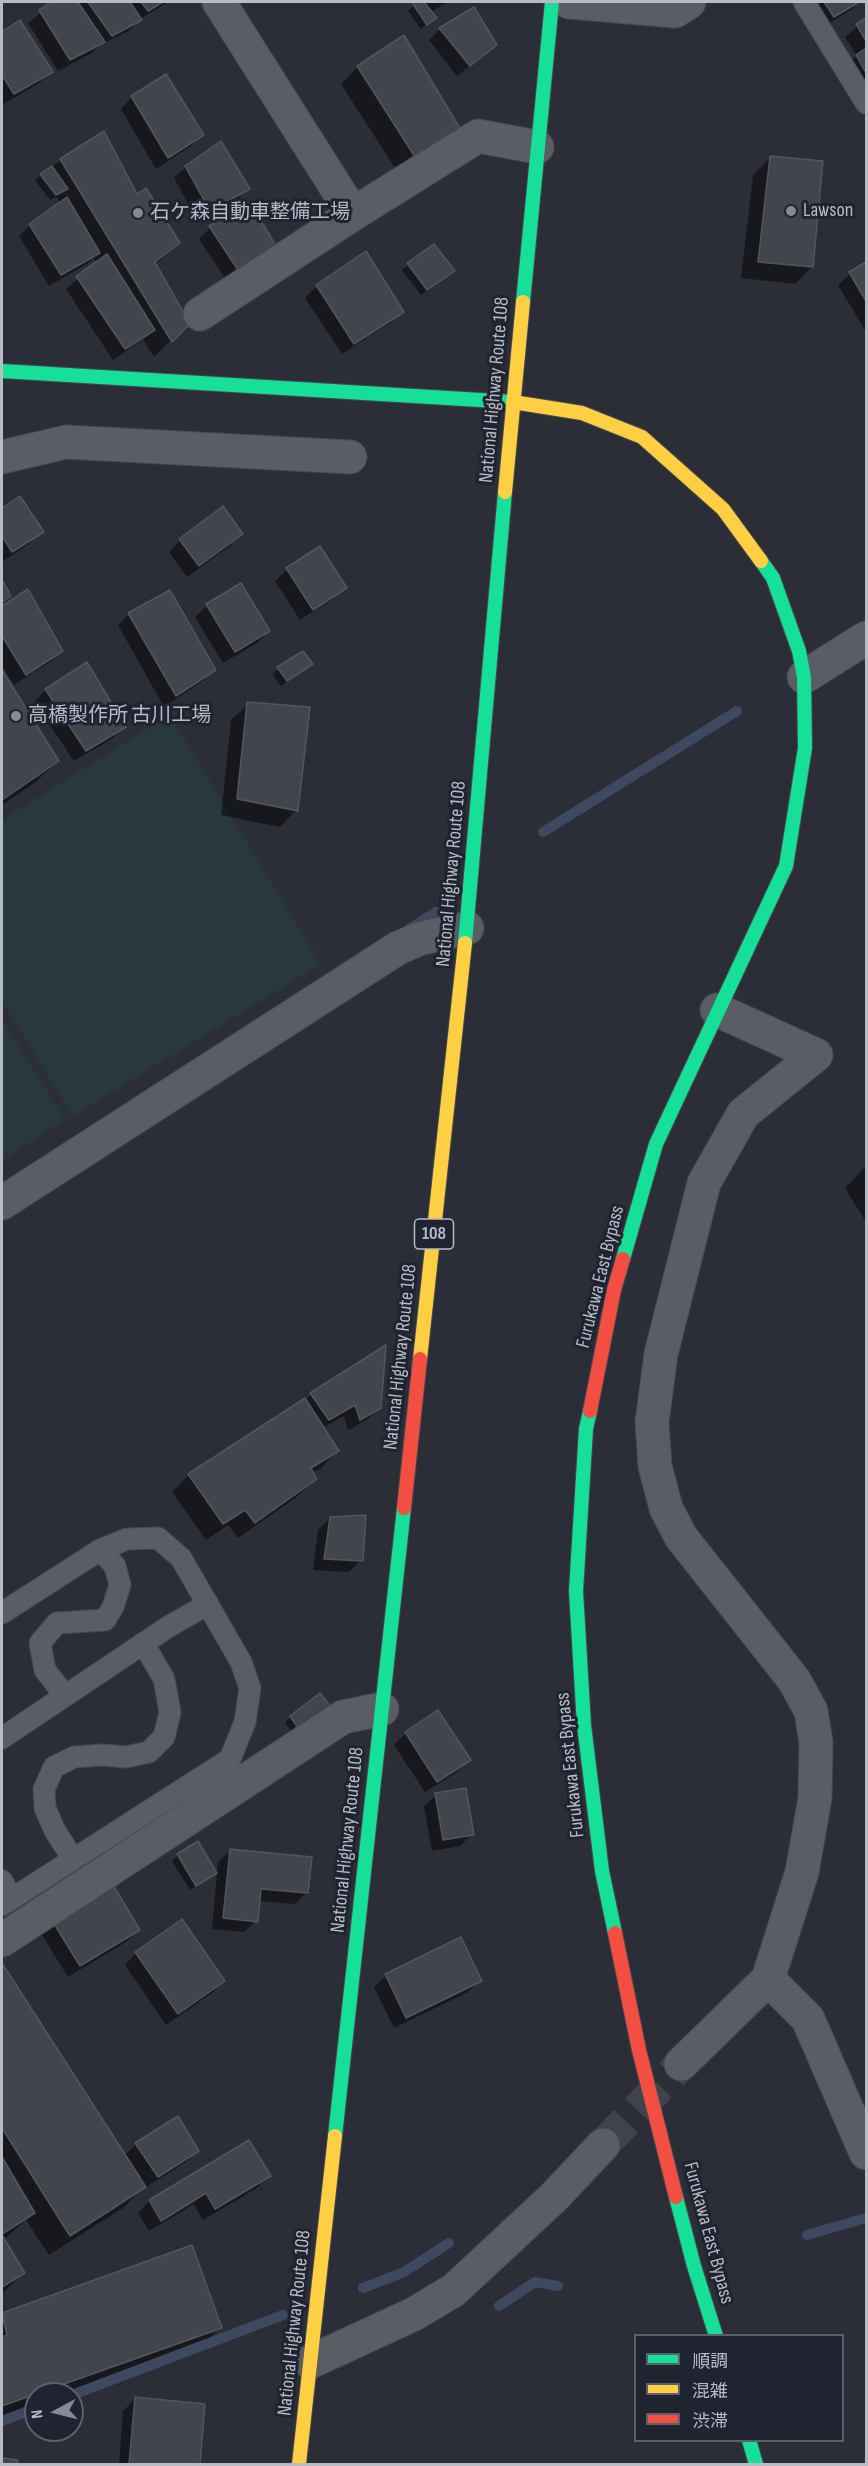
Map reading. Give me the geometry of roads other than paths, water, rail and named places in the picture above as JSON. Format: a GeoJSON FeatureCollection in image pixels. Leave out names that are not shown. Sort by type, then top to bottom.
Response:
{"type":"FeatureCollection","features":[{"type":"Feature","properties":{"kind":"main road","name":"National Highway Route 108"},"geometry":{"type":"LineString","coordinates":[[299,2464],[467,928],[513,402],[552,2]]}},
{"type":"Feature","properties":{"kind":"main road","name":"Furukawa East Bypass"},"geometry":{"type":"LineString","coordinates":[[2,371],[513,402],[582,412],[642,437],[723,509],[773,578],[799,651],[804,677],[805,748],[786,866],[656,1144],[614,1290],[586,1429],[576,1591],[584,1725],[602,1871],[639,2050],[694,2266],[715,2334]]}},
{"type":"Feature","properties":{"kind":"main road"},"geometry":{"type":"LineString","coordinates":[[750,2442],[756,2464]]}},
{"type":"Feature","properties":{"kind":"street"},"geometry":{"type":"LineString","coordinates":[[219,2],[353,214]]}},
{"type":"Feature","properties":{"kind":"street"},"geometry":{"type":"LineString","coordinates":[[569,2],[675,11],[690,2]]}},
{"type":"Feature","properties":{"kind":"street"},"geometry":{"type":"LineString","coordinates":[[200,314],[478,136],[537,147]]}},
{"type":"Feature","properties":{"kind":"street"},"geometry":{"type":"LineString","coordinates":[[2,457],[66,442],[350,457]]}},
{"type":"Feature","properties":{"kind":"street"},"geometry":{"type":"LineString","coordinates":[[804,677],[867,638]]}},
{"type":"Feature","properties":{"kind":"street"},"geometry":{"type":"LineString","coordinates":[[2,1203],[398,948],[419,939],[467,928]]}},
{"type":"Feature","properties":{"kind":"street"},"geometry":{"type":"LineString","coordinates":[[681,2064],[768,1979],[802,1872],[815,1798],[816,1742],[811,1711],[794,1680],[681,1537],[666,1508],[655,1466],[652,1422],[661,1354],[704,1183],[743,1114],[816,1055],[717,1010]]}},
{"type":"Feature","properties":{"kind":"street"},"geometry":{"type":"LineString","coordinates":[[2,1940],[343,1717],[382,1708]]}},
{"type":"Feature","properties":{"kind":"street"},"geometry":{"type":"LineString","coordinates":[[768,1979],[808,2019],[867,2153]]}},
{"type":"Feature","properties":{"kind":"street"},"geometry":{"type":"LineString","coordinates":[[310,2362],[414,2314],[454,2290],[554,2197],[603,2145]]}},
{"type":"Feature","properties":{"kind":"lane"},"geometry":{"type":"LineString","coordinates":[[804,2],[867,103]]}},
{"type":"Feature","properties":{"kind":"lane"},"geometry":{"type":"LineString","coordinates":[[2,1613],[100,1550],[127,1539],[158,1538],[181,1558],[241,1662],[250,1688],[245,1722],[230,1759],[73,1859],[5,1895]]}},
{"type":"Feature","properties":{"kind":"lane"},"geometry":{"type":"LineString","coordinates":[[64,1696],[45,1670],[40,1643],[57,1623],[105,1620],[113,1607],[120,1585],[115,1566],[100,1550]]}},
{"type":"Feature","properties":{"kind":"lane"},"geometry":{"type":"LineString","coordinates":[[2,1738],[143,1643],[208,1604]]}},
{"type":"Feature","properties":{"kind":"lane"},"geometry":{"type":"LineString","coordinates":[[73,1859],[55,1831],[45,1808],[44,1789],[54,1767],[74,1757],[102,1755],[126,1757],[149,1752],[164,1737],[170,1712],[164,1679],[143,1643]]}},
{"type":"Feature","properties":{"kind":"waterway"},"geometry":{"type":"LineString","coordinates":[[543,832],[737,711]]}},
{"type":"Feature","properties":{"kind":"waterway"},"geometry":{"type":"LineString","coordinates":[[409,929],[436,912]]}},
{"type":"Feature","properties":{"kind":"waterway"},"geometry":{"type":"LineString","coordinates":[[807,2235],[866,2218]]}},
{"type":"Feature","properties":{"kind":"waterway"},"geometry":{"type":"LineString","coordinates":[[363,2288],[404,2272],[449,2243]]}},
{"type":"Feature","properties":{"kind":"waterway"},"geometry":{"type":"LineString","coordinates":[[499,2306],[535,2282],[558,2286]]}},
{"type":"Feature","properties":{"kind":"waterway"},"geometry":{"type":"LineString","coordinates":[[84,2390],[283,2315]]}},
{"type":"Feature","properties":{"kind":"waterway"},"geometry":{"type":"LineString","coordinates":[[2,2421],[24,2413]]}},
{"type":"Feature","properties":{"kind":"tunnel"},"geometry":{"type":"LineString","coordinates":[[603,2145],[681,2064]]}},
{"type":"Feature","properties":{"kind":"place","name":"Lawson"},"geometry":{"type":"Point","coordinates":[791,211]}},
{"type":"Feature","properties":{"kind":"place","name":"石ケ森自動車整備工場"},"geometry":{"type":"Point","coordinates":[138,213]}},
{"type":"Feature","properties":{"kind":"place","name":"高橋製作所 古川工場"},"geometry":{"type":"Point","coordinates":[16,716]}}]}
